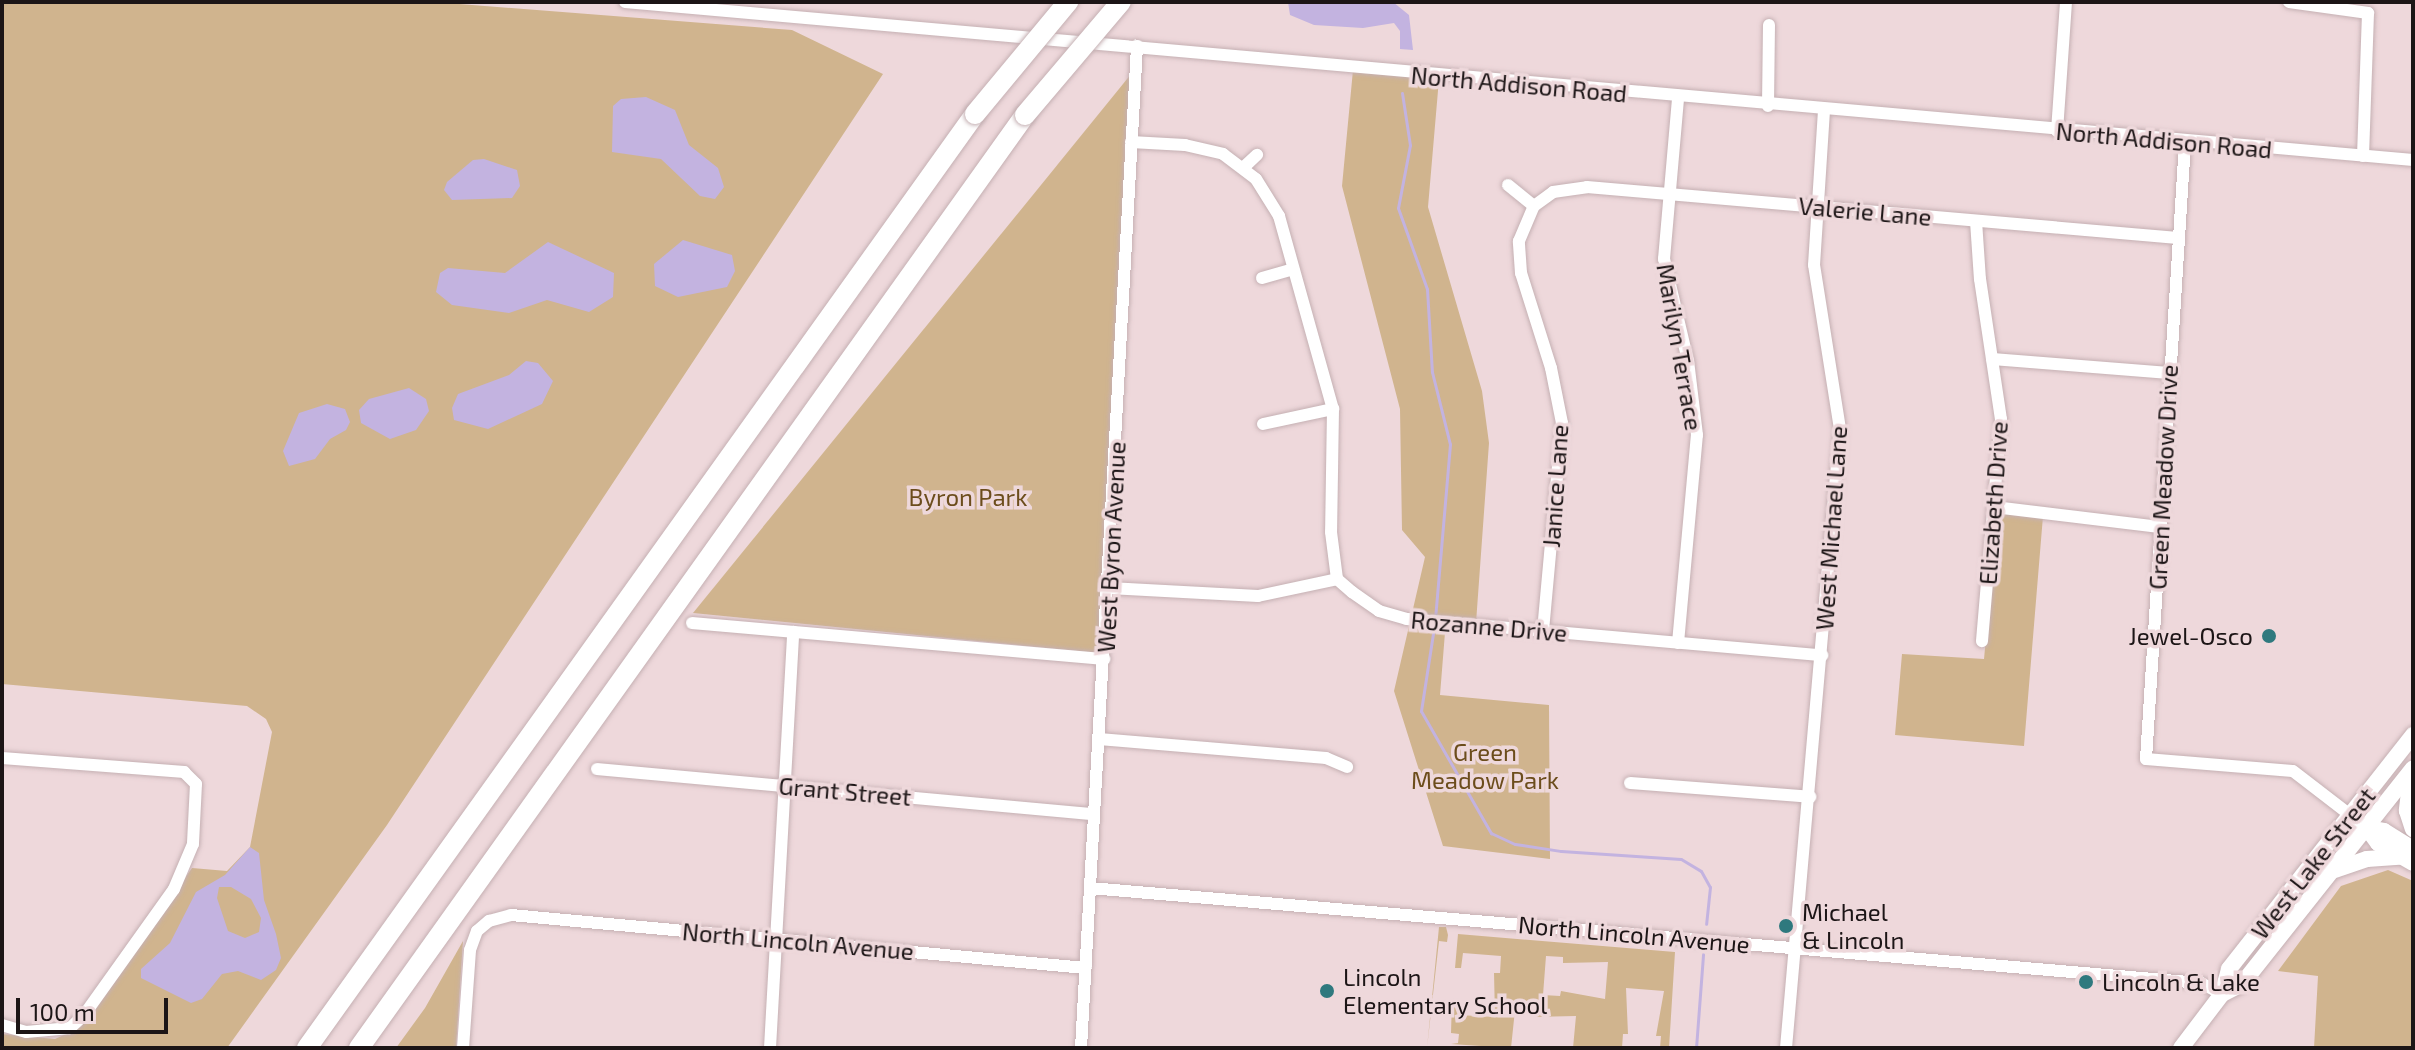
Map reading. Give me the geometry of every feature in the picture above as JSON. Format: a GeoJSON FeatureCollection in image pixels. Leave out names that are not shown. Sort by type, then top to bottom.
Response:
{"type":"FeatureCollection","features":[{"type":"Feature","properties":{"kind":"highway"},"geometry":{"type":"LineString","coordinates":[[307,1048],[975,114],[1068,2]]}},
{"type":"Feature","properties":{"kind":"highway"},"geometry":{"type":"LineString","coordinates":[[359,1048],[1025,115],[1121,2]]}},
{"type":"Feature","properties":{"kind":"main road","name":"West Lake Street"},"geometry":{"type":"LineString","coordinates":[[2181,1048],[2222,994],[2229,969],[2413,735]]}},
{"type":"Feature","properties":{"kind":"main road","name":"West Lake Street"},"geometry":{"type":"LineString","coordinates":[[2222,994],[2242,984],[2413,768]]}},
{"type":"Feature","properties":{"kind":"main road"},"geometry":{"type":"LineString","coordinates":[[2413,768],[2407,811],[2413,829]]}},
{"type":"Feature","properties":{"kind":"main road"},"geometry":{"type":"LineString","coordinates":[[2367,828],[2408,856]]}},
{"type":"Feature","properties":{"kind":"main road"},"geometry":{"type":"LineString","coordinates":[[2333,871],[2367,859],[2408,856]]}},
{"type":"Feature","properties":{"kind":"street","name":"North Addison Road"},"geometry":{"type":"LineString","coordinates":[[625,2],[2185,143],[2413,160]]}},
{"type":"Feature","properties":{"kind":"street"},"geometry":{"type":"LineString","coordinates":[[2057,131],[2066,2]]}},
{"type":"Feature","properties":{"kind":"street"},"geometry":{"type":"LineString","coordinates":[[2289,2],[2368,13],[2363,156]]}},
{"type":"Feature","properties":{"kind":"street"},"geometry":{"type":"LineString","coordinates":[[1768,106],[1769,25]]}},
{"type":"Feature","properties":{"kind":"street","name":"West Byron Avenue"},"geometry":{"type":"LineString","coordinates":[[1081,1048],[1137,46]]}},
{"type":"Feature","properties":{"kind":"street","name":"Marilyn Terrace"},"geometry":{"type":"LineString","coordinates":[[1678,98],[1667,195],[1667,279],[1697,424],[1678,643]]}},
{"type":"Feature","properties":{"kind":"street","name":"West Michael Lane"},"geometry":{"type":"LineString","coordinates":[[1786,1048],[1840,429],[1814,265],[1824,111]]}},
{"type":"Feature","properties":{"kind":"street"},"geometry":{"type":"LineString","coordinates":[[1109,588],[1258,596],[1337,579],[1331,532],[1333,409],[1279,216],[1244,167],[1205,148],[1131,142]]}},
{"type":"Feature","properties":{"kind":"street","name":"Green Meadow Drive"},"geometry":{"type":"LineString","coordinates":[[2185,143],[2146,759],[2293,771],[2351,816]]}},
{"type":"Feature","properties":{"kind":"street"},"geometry":{"type":"LineString","coordinates":[[1244,167],[1257,155]]}},
{"type":"Feature","properties":{"kind":"street"},"geometry":{"type":"LineString","coordinates":[[1508,185],[1534,206]]}},
{"type":"Feature","properties":{"kind":"street","name":"Valerie Lane"},"geometry":{"type":"LineString","coordinates":[[1534,206],[1553,192],[1587,187],[2178,238]]}},
{"type":"Feature","properties":{"kind":"street","name":"Janice Lane"},"geometry":{"type":"LineString","coordinates":[[1534,206],[1524,221],[1519,260],[1562,423],[1543,631]]}},
{"type":"Feature","properties":{"kind":"street","name":"Elizabeth Drive"},"geometry":{"type":"LineString","coordinates":[[1976,221],[2001,419],[1982,641]]}},
{"type":"Feature","properties":{"kind":"street"},"geometry":{"type":"LineString","coordinates":[[1262,278],[1293,269]]}},
{"type":"Feature","properties":{"kind":"street"},"geometry":{"type":"LineString","coordinates":[[1992,359],[2169,373]]}},
{"type":"Feature","properties":{"kind":"street"},"geometry":{"type":"LineString","coordinates":[[1263,424],[1333,409]]}},
{"type":"Feature","properties":{"kind":"street"},"geometry":{"type":"LineString","coordinates":[[1994,507],[2160,527]]}},
{"type":"Feature","properties":{"kind":"street","name":"Rozanne Drive"},"geometry":{"type":"LineString","coordinates":[[1337,579],[1379,611],[1434,622],[1822,655]]}},
{"type":"Feature","properties":{"kind":"street"},"geometry":{"type":"LineString","coordinates":[[692,623],[1104,659]]}},
{"type":"Feature","properties":{"kind":"street"},"geometry":{"type":"LineString","coordinates":[[770,1048],[793,632]]}},
{"type":"Feature","properties":{"kind":"street"},"geometry":{"type":"LineString","coordinates":[[1099,739],[1326,758],[1347,767]]}},
{"type":"Feature","properties":{"kind":"street"},"geometry":{"type":"LineString","coordinates":[[2,758],[184,772],[196,784],[193,844],[174,889],[70,1028],[26,1032],[2,1025]]}},
{"type":"Feature","properties":{"kind":"street","name":"Grant Street"},"geometry":{"type":"LineString","coordinates":[[597,769],[1093,814]]}},
{"type":"Feature","properties":{"kind":"street"},"geometry":{"type":"LineString","coordinates":[[1630,783],[1810,797]]}},
{"type":"Feature","properties":{"kind":"street"},"geometry":{"type":"LineString","coordinates":[[2351,816],[2367,828]]}},
{"type":"Feature","properties":{"kind":"street","name":"North Lincoln Avenue"},"geometry":{"type":"LineString","coordinates":[[1090,888],[2201,983],[2222,994]]}},
{"type":"Feature","properties":{"kind":"street","name":"North Lincoln Avenue"},"geometry":{"type":"LineString","coordinates":[[463,1048],[470,950],[477,931],[489,921],[511,915],[1086,968]]}},
{"type":"Feature","properties":{"kind":"green space"},"geometry":{"type":"Polygon","coordinates":[[[2,2],[434,2],[792,30],[883,74],[387,825],[227,1048],[2,1048],[2,1034],[55,1039],[81,1027],[192,868],[227,871],[250,847],[272,732],[266,719],[247,706],[2,684],[2,2]]]}},
{"type":"Feature","properties":{"kind":"green space","name":"Byron Park"},"geometry":{"type":"Polygon","coordinates":[[[1136,68],[1098,653],[693,613],[1136,68]]]}},
{"type":"Feature","properties":{"kind":"green space","name":"Green Meadow Park"},"geometry":{"type":"Polygon","coordinates":[[[1353,70],[1439,79],[1428,207],[1482,391],[1489,443],[1476,623],[1446,620],[1440,695],[1549,705],[1550,859],[1443,846],[1394,691],[1425,557],[1402,530],[1400,409],[1342,186],[1353,70]]]}},
{"type":"Feature","properties":{"kind":"green space"},"geometry":{"type":"Polygon","coordinates":[[[1998,509],[2043,516],[2024,746],[1895,735],[1902,654],[1984,659],[1998,509]]]}},
{"type":"Feature","properties":{"kind":"green space"},"geometry":{"type":"Polygon","coordinates":[[[2388,870],[2413,881],[2413,1048],[2314,1048],[2318,976],[2278,971],[2341,886],[2388,870]]]}},
{"type":"Feature","properties":{"kind":"green space"},"geometry":{"type":"Polygon","coordinates":[[[1439,927],[1446,927],[1448,935],[1447,942],[1439,941],[1427,1048],[1439,927]]]}},
{"type":"Feature","properties":{"kind":"green space"},"geometry":{"type":"Polygon","coordinates":[[[1458,934],[1675,952],[1669,1048],[1660,1048],[1661,1036],[1656,1036],[1664,991],[1626,988],[1628,1034],[1623,1034],[1622,1048],[1573,1048],[1576,1016],[1531,1017],[1531,1012],[1515,1010],[1511,1048],[1451,1044],[1458,1043],[1459,1034],[1451,1033],[1452,999],[1459,1000],[1458,1015],[1495,1017],[1494,973],[1500,973],[1501,956],[1463,953],[1461,968],[1455,968],[1458,934]],[[1546,956],[1543,995],[1560,996],[1561,991],[1605,999],[1608,962],[1563,963],[1563,957],[1546,956]]]}},
{"type":"Feature","properties":{"kind":"green space"},"geometry":{"type":"Polygon","coordinates":[[[463,941],[456,1048],[396,1048],[425,1008],[463,941]]]}},
{"type":"Feature","properties":{"kind":"shaded area"},"geometry":{"type":"Polygon","coordinates":[[[1288,2],[1393,2],[1409,15],[1413,50],[1400,49],[1400,31],[1394,23],[1363,28],[1314,25],[1290,15],[1288,2]]]}},
{"type":"Feature","properties":{"kind":"shaded area"},"geometry":{"type":"Polygon","coordinates":[[[646,97],[675,110],[689,145],[718,168],[724,187],[715,199],[700,196],[661,159],[612,152],[613,106],[621,99],[646,97]]]}},
{"type":"Feature","properties":{"kind":"shaded area"},"geometry":{"type":"Polygon","coordinates":[[[484,159],[517,170],[520,186],[512,198],[452,200],[444,190],[447,182],[473,160],[484,159]]]}},
{"type":"Feature","properties":{"kind":"shaded area"},"geometry":{"type":"Polygon","coordinates":[[[683,240],[732,255],[735,271],[727,287],[678,297],[655,286],[654,264],[683,240]]]}},
{"type":"Feature","properties":{"kind":"shaded area"},"geometry":{"type":"Polygon","coordinates":[[[548,242],[614,273],[613,297],[589,312],[547,300],[509,313],[452,305],[436,292],[440,273],[448,268],[505,273],[548,242]]]}},
{"type":"Feature","properties":{"kind":"shaded area"},"geometry":{"type":"Polygon","coordinates":[[[526,361],[538,363],[553,381],[542,404],[488,429],[454,420],[452,408],[458,394],[509,375],[526,361]]]}},
{"type":"Feature","properties":{"kind":"shaded area"},"geometry":{"type":"Polygon","coordinates":[[[409,388],[426,399],[429,411],[416,430],[390,439],[361,423],[359,410],[369,399],[409,388]]]}},
{"type":"Feature","properties":{"kind":"shaded area"},"geometry":{"type":"Polygon","coordinates":[[[327,404],[345,409],[350,422],[346,430],[330,439],[315,459],[289,466],[283,451],[299,413],[327,404]]]}},
{"type":"Feature","properties":{"kind":"shaded area"},"geometry":{"type":"Polygon","coordinates":[[[250,847],[259,853],[264,900],[281,958],[276,970],[261,980],[238,971],[222,974],[202,999],[191,1003],[141,978],[141,969],[170,943],[196,892],[225,875],[250,847]],[[219,887],[217,898],[228,931],[245,938],[259,932],[261,918],[251,899],[231,887],[219,887]]]}},
{"type":"Feature","properties":{"kind":"waterway"},"geometry":{"type":"LineString","coordinates":[[1402,93],[1410,145],[1398,208],[1427,289],[1432,372],[1450,444],[1435,619]]}},
{"type":"Feature","properties":{"kind":"waterway"},"geometry":{"type":"LineString","coordinates":[[1434,627],[1421,711],[1491,833],[1515,844],[1561,851],[1681,859],[1701,871],[1710,887],[1706,924]]}},
{"type":"Feature","properties":{"kind":"waterway"},"geometry":{"type":"LineString","coordinates":[[1696,1048],[1703,954]]}},
{"type":"Feature","properties":{"kind":"place","name":"Jewel-Osco"},"geometry":{"type":"Point","coordinates":[2269,636]}},
{"type":"Feature","properties":{"kind":"place","name":"Michael & Lincoln"},"geometry":{"type":"Point","coordinates":[1786,926]}},
{"type":"Feature","properties":{"kind":"place","name":"Lincoln & Lake"},"geometry":{"type":"Point","coordinates":[2086,982]}},
{"type":"Feature","properties":{"kind":"place","name":"Lincoln Elementary School"},"geometry":{"type":"Point","coordinates":[1327,991]}}]}
